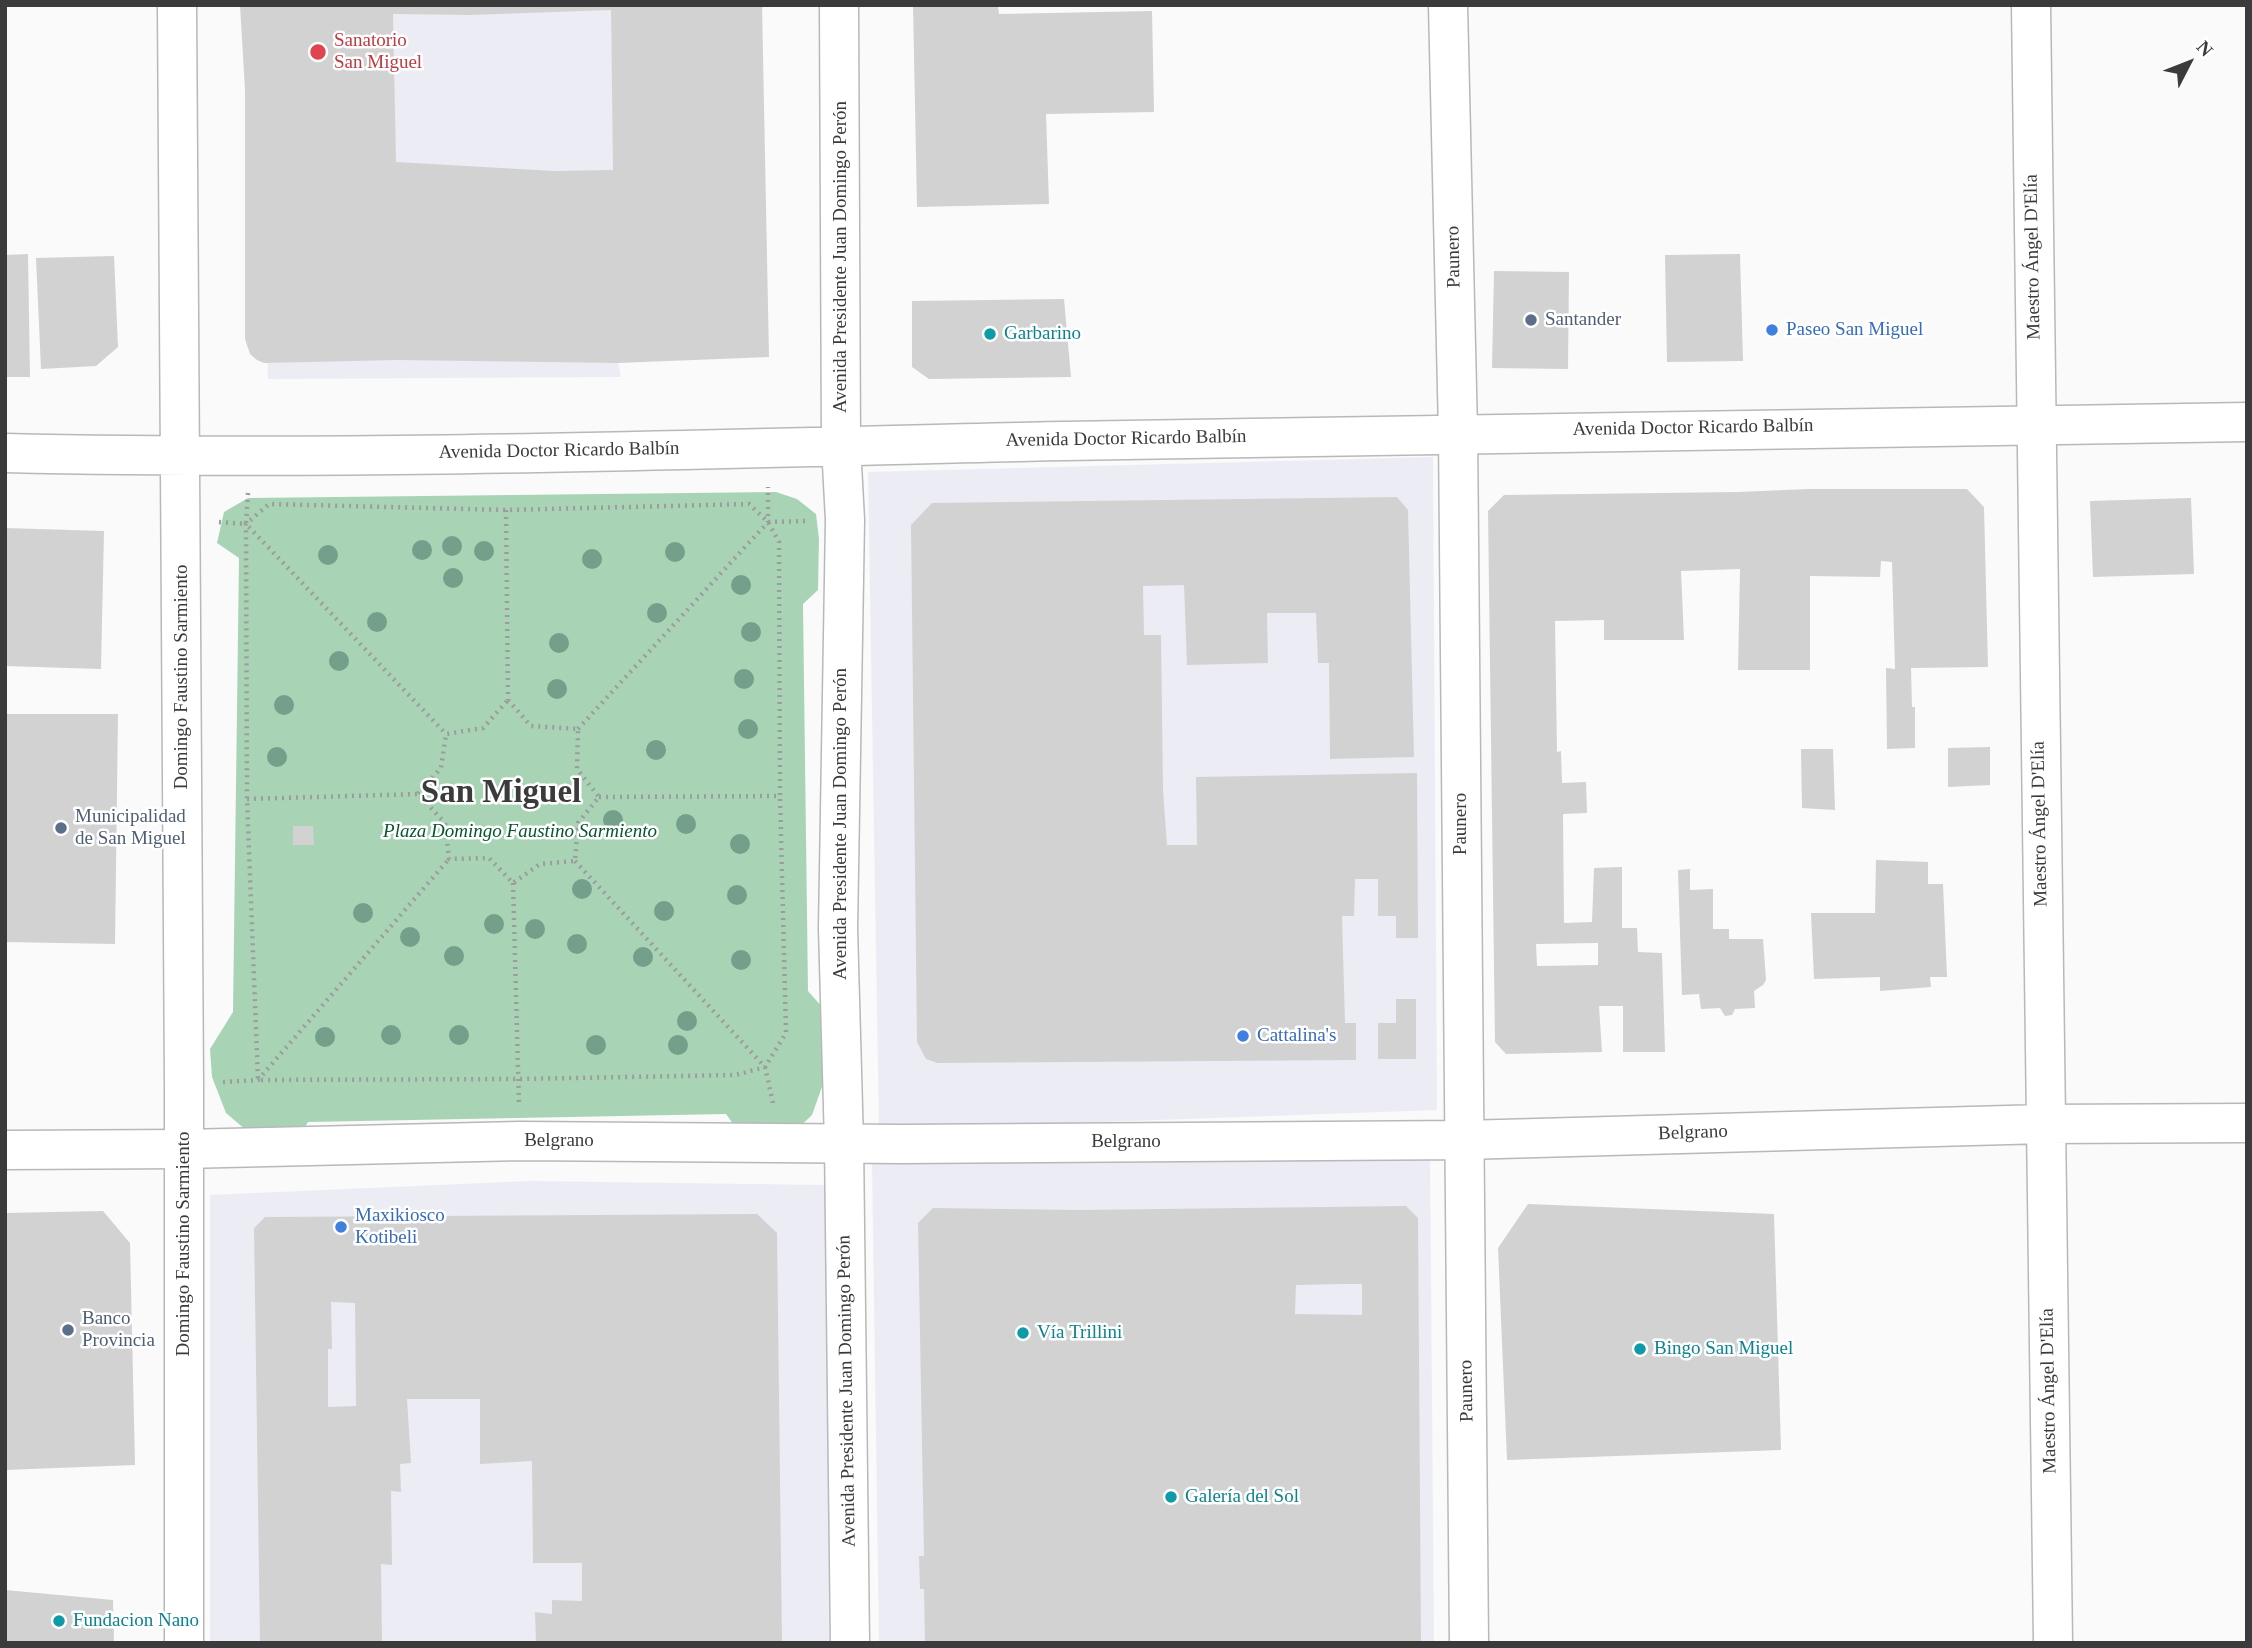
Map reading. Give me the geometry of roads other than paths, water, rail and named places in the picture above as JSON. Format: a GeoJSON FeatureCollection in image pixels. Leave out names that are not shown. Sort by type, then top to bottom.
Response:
{"type":"FeatureCollection","features":[{"type":"Feature","properties":{"kind":"main road","name":"Domingo Faustino Sarmiento"},"geometry":{"type":"LineString","coordinates":[[177,5],[184,1085],[184,1643]]}},
{"type":"Feature","properties":{"kind":"main road","name":"Avenida Presidente Juan Domingo Perón"},"geometry":{"type":"LineString","coordinates":[[839,5],[841,446],[845,520],[838,928],[844,1143],[850,1643]]}},
{"type":"Feature","properties":{"kind":"main road","name":"Paunero"},"geometry":{"type":"LineString","coordinates":[[1448,5],[1458,432],[1469,1643]]}},
{"type":"Feature","properties":{"kind":"main road","name":"Maestro Ángel D'Elía"},"geometry":{"type":"LineString","coordinates":[[2031,5],[2053,1643]]}},
{"type":"Feature","properties":{"kind":"main road","name":"Avenida Doctor Ricardo Balbín"},"geometry":{"type":"LineString","coordinates":[[5,453],[180,457],[1458,432],[2247,422]]}},
{"type":"Feature","properties":{"kind":"main road","name":"Belgrano"},"geometry":{"type":"LineString","coordinates":[[5,1150],[184,1149],[520,1141],[844,1143],[1464,1140],[2044,1124],[2247,1123]]}},
{"type":"Feature","properties":{"kind":"place","name":"Sanatorio San Miguel"},"geometry":{"type":"Point","coordinates":[318,52]}},
{"type":"Feature","properties":{"kind":"place","name":"Santander"},"geometry":{"type":"Point","coordinates":[1531,320]}},
{"type":"Feature","properties":{"kind":"place","name":"Paseo San Miguel"},"geometry":{"type":"Point","coordinates":[1772,330]}},
{"type":"Feature","properties":{"kind":"place","name":"Garbarino"},"geometry":{"type":"Point","coordinates":[990,334]}},
{"type":"Feature","properties":{"kind":"place","name":"Municipalidad de San Miguel"},"geometry":{"type":"Point","coordinates":[61,828]}},
{"type":"Feature","properties":{"kind":"place","name":"Cattalina's"},"geometry":{"type":"Point","coordinates":[1243,1036]}},
{"type":"Feature","properties":{"kind":"place","name":"Maxikiosco Kotibeli"},"geometry":{"type":"Point","coordinates":[341,1227]}},
{"type":"Feature","properties":{"kind":"place","name":"Banco Provincia"},"geometry":{"type":"Point","coordinates":[68,1330]}},
{"type":"Feature","properties":{"kind":"place","name":"Vía Trillini"},"geometry":{"type":"Point","coordinates":[1023,1333]}},
{"type":"Feature","properties":{"kind":"place","name":"Bingo San Miguel"},"geometry":{"type":"Point","coordinates":[1640,1349]}},
{"type":"Feature","properties":{"kind":"place","name":"Galería del Sol"},"geometry":{"type":"Point","coordinates":[1171,1497]}},
{"type":"Feature","properties":{"kind":"place","name":"Fundacion Nano"},"geometry":{"type":"Point","coordinates":[59,1621]}},
{"type":"Feature","properties":{"kind":"district","name":"San Miguel"},"geometry":{"type":"Point","coordinates":[501,793]}},
{"type":"Feature","properties":{"kind":"park label","name":"Plaza Domingo Faustino Sarmiento"},"geometry":{"type":"Point","coordinates":[520,832]}}]}
